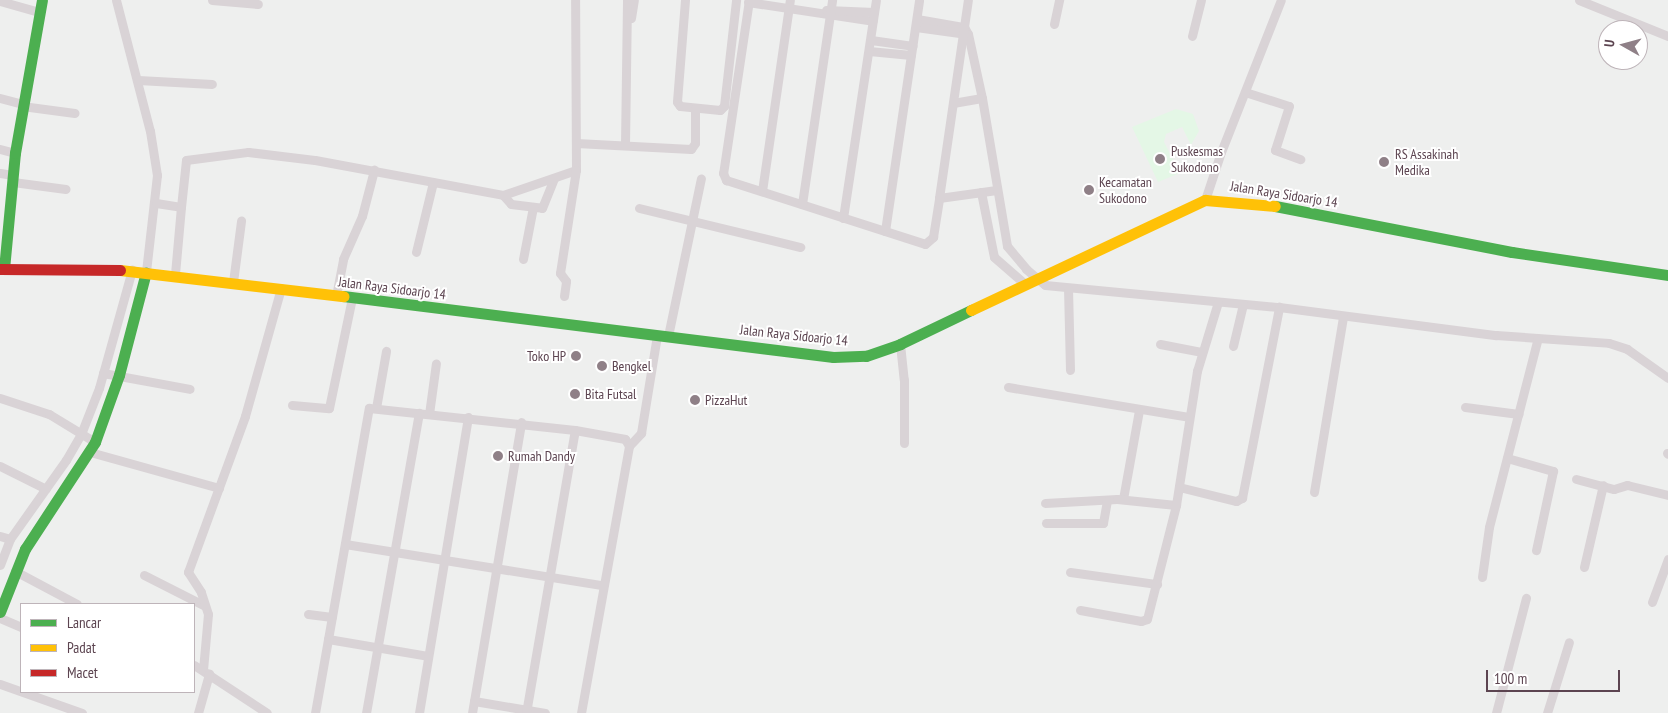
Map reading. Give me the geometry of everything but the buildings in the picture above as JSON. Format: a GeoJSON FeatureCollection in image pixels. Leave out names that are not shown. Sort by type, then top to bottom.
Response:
{"type":"FeatureCollection","features":[{"type":"Feature","properties":{"kind":"main road"},"geometry":{"type":"LineString","coordinates":[[2,269],[15,152],[42,0]]}},
{"type":"Feature","properties":{"kind":"main road","name":"Jalan Raya Sidoarjo 14"},"geometry":{"type":"LineString","coordinates":[[2,269],[139,271],[175,274],[352,298],[833,356],[866,356],[900,344],[1178,210],[1205,200],[1253,202],[1495,249],[1668,275]]}},
{"type":"Feature","properties":{"kind":"main road"},"geometry":{"type":"LineString","coordinates":[[0,612],[15,571],[88,440],[110,374],[139,271]]}},
{"type":"Feature","properties":{"kind":"street"},"geometry":{"type":"LineString","coordinates":[[116,0],[138,80],[154,157],[156,203],[139,271]]}},
{"type":"Feature","properties":{"kind":"street"},"geometry":{"type":"LineString","coordinates":[[212,0],[258,4]]}},
{"type":"Feature","properties":{"kind":"street"},"geometry":{"type":"LineString","coordinates":[[564,296],[566,281],[560,273],[576,170],[575,0]]}},
{"type":"Feature","properties":{"kind":"street"},"geometry":{"type":"LineString","coordinates":[[625,145],[627,0]]}},
{"type":"Feature","properties":{"kind":"street"},"geometry":{"type":"LineString","coordinates":[[627,43],[634,0]]}},
{"type":"Feature","properties":{"kind":"street"},"geometry":{"type":"LineString","coordinates":[[685,0],[677,102],[695,108],[720,110],[724,106],[736,0]]}},
{"type":"Feature","properties":{"kind":"street"},"geometry":{"type":"LineString","coordinates":[[843,218],[876,0]]}},
{"type":"Feature","properties":{"kind":"street"},"geometry":{"type":"LineString","coordinates":[[885,232],[919,0]]}},
{"type":"Feature","properties":{"kind":"street"},"geometry":{"type":"LineString","coordinates":[[874,16],[790,3],[748,1],[723,176],[726,180],[885,232],[927,243],[933,237],[965,32],[968,0]]}},
{"type":"Feature","properties":{"kind":"street"},"geometry":{"type":"LineString","coordinates":[[1054,24],[1059,0]]}},
{"type":"Feature","properties":{"kind":"street"},"geometry":{"type":"LineString","coordinates":[[1192,36],[1201,0]]}},
{"type":"Feature","properties":{"kind":"street"},"geometry":{"type":"LineString","coordinates":[[1205,200],[1281,0]]}},
{"type":"Feature","properties":{"kind":"street"},"geometry":{"type":"LineString","coordinates":[[1580,0],[1668,36]]}},
{"type":"Feature","properties":{"kind":"street"},"geometry":{"type":"LineString","coordinates":[[0,1],[39,12]]}},
{"type":"Feature","properties":{"kind":"street"},"geometry":{"type":"LineString","coordinates":[[762,191],[790,3]]}},
{"type":"Feature","properties":{"kind":"street"},"geometry":{"type":"LineString","coordinates":[[802,204],[829,8]]}},
{"type":"Feature","properties":{"kind":"street"},"geometry":{"type":"LineString","coordinates":[[916,23],[965,32]]}},
{"type":"Feature","properties":{"kind":"street"},"geometry":{"type":"LineString","coordinates":[[965,32],[982,98],[998,208],[1007,246],[1037,278],[1050,287],[1243,304],[1538,338],[1618,345],[1668,378]]}},
{"type":"Feature","properties":{"kind":"street"},"geometry":{"type":"LineString","coordinates":[[871,40],[912,51]]}},
{"type":"Feature","properties":{"kind":"street"},"geometry":{"type":"LineString","coordinates":[[869,50],[912,51]]}},
{"type":"Feature","properties":{"kind":"street"},"geometry":{"type":"LineString","coordinates":[[138,80],[212,84]]}},
{"type":"Feature","properties":{"kind":"street"},"geometry":{"type":"LineString","coordinates":[[1245,92],[1290,107],[1276,150],[1300,159]]}},
{"type":"Feature","properties":{"kind":"street"},"geometry":{"type":"LineString","coordinates":[[0,98],[22,105],[75,113]]}},
{"type":"Feature","properties":{"kind":"street"},"geometry":{"type":"LineString","coordinates":[[953,103],[982,98]]}},
{"type":"Feature","properties":{"kind":"street"},"geometry":{"type":"LineString","coordinates":[[576,143],[691,149],[695,143],[695,108]]}},
{"type":"Feature","properties":{"kind":"street"},"geometry":{"type":"LineString","coordinates":[[0,149],[15,152]]}},
{"type":"Feature","properties":{"kind":"street"},"geometry":{"type":"LineString","coordinates":[[175,274],[183,165],[188,159],[258,152],[374,170],[503,195],[576,170]]}},
{"type":"Feature","properties":{"kind":"street"},"geometry":{"type":"LineString","coordinates":[[336,296],[346,250],[362,216],[374,170]]}},
{"type":"Feature","properties":{"kind":"street"},"geometry":{"type":"LineString","coordinates":[[0,173],[13,178],[66,189]]}},
{"type":"Feature","properties":{"kind":"street"},"geometry":{"type":"LineString","coordinates":[[503,195],[511,204],[544,208],[554,178]]}},
{"type":"Feature","properties":{"kind":"street"},"geometry":{"type":"LineString","coordinates":[[581,713],[602,585],[629,446],[641,433],[700,178]]}},
{"type":"Feature","properties":{"kind":"street"},"geometry":{"type":"LineString","coordinates":[[416,252],[433,182]]}},
{"type":"Feature","properties":{"kind":"street"},"geometry":{"type":"LineString","coordinates":[[939,198],[996,190]]}},
{"type":"Feature","properties":{"kind":"street"},"geometry":{"type":"LineString","coordinates":[[980,192],[994,256],[1025,284]]}},
{"type":"Feature","properties":{"kind":"street"},"geometry":{"type":"LineString","coordinates":[[156,203],[181,206]]}},
{"type":"Feature","properties":{"kind":"street"},"geometry":{"type":"LineString","coordinates":[[523,260],[532,207]]}},
{"type":"Feature","properties":{"kind":"street"},"geometry":{"type":"LineString","coordinates":[[639,208],[692,219],[800,247]]}},
{"type":"Feature","properties":{"kind":"street"},"geometry":{"type":"LineString","coordinates":[[984,210],[998,208]]}},
{"type":"Feature","properties":{"kind":"street"},"geometry":{"type":"LineString","coordinates":[[232,282],[242,221]]}},
{"type":"Feature","properties":{"kind":"street"},"geometry":{"type":"LineString","coordinates":[[994,256],[1007,246]]}},
{"type":"Feature","properties":{"kind":"street"},"geometry":{"type":"LineString","coordinates":[[198,713],[206,672],[209,624],[205,606],[188,572],[245,416],[281,288]]}},
{"type":"Feature","properties":{"kind":"street"},"geometry":{"type":"LineString","coordinates":[[1068,288],[1070,370]]}},
{"type":"Feature","properties":{"kind":"street"},"geometry":{"type":"LineString","coordinates":[[292,405],[329,408],[352,298]]}},
{"type":"Feature","properties":{"kind":"street"},"geometry":{"type":"LineString","coordinates":[[1080,610],[1145,621],[1157,584],[1176,505],[1189,418],[1202,352],[1218,302]]}},
{"type":"Feature","properties":{"kind":"street"},"geometry":{"type":"LineString","coordinates":[[1233,346],[1243,304]]}},
{"type":"Feature","properties":{"kind":"street"},"geometry":{"type":"LineString","coordinates":[[1179,487],[1236,501],[1242,498],[1279,308]]}},
{"type":"Feature","properties":{"kind":"street"},"geometry":{"type":"LineString","coordinates":[[1314,492],[1343,316]]}},
{"type":"Feature","properties":{"kind":"street"},"geometry":{"type":"LineString","coordinates":[[1482,577],[1489,527],[1538,338]]}},
{"type":"Feature","properties":{"kind":"street"},"geometry":{"type":"LineString","coordinates":[[900,344],[904,380],[904,443]]}},
{"type":"Feature","properties":{"kind":"street"},"geometry":{"type":"LineString","coordinates":[[1160,344],[1202,352]]}},
{"type":"Feature","properties":{"kind":"street"},"geometry":{"type":"LineString","coordinates":[[376,408],[386,351]]}},
{"type":"Feature","properties":{"kind":"street"},"geometry":{"type":"LineString","coordinates":[[429,414],[436,363]]}},
{"type":"Feature","properties":{"kind":"street"},"geometry":{"type":"LineString","coordinates":[[0,565],[10,539],[46,489],[88,440],[110,374],[190,389]]}},
{"type":"Feature","properties":{"kind":"street"},"geometry":{"type":"LineString","coordinates":[[1008,387],[1189,418]]}},
{"type":"Feature","properties":{"kind":"street"},"geometry":{"type":"LineString","coordinates":[[0,398],[49,414],[88,440],[219,488]]}},
{"type":"Feature","properties":{"kind":"street"},"geometry":{"type":"LineString","coordinates":[[1465,407],[1519,414]]}},
{"type":"Feature","properties":{"kind":"street"},"geometry":{"type":"LineString","coordinates":[[315,713],[368,411],[376,408],[521,422],[625,438],[629,446]]}},
{"type":"Feature","properties":{"kind":"street"},"geometry":{"type":"LineString","coordinates":[[1122,499],[1139,410]]}},
{"type":"Feature","properties":{"kind":"street"},"geometry":{"type":"LineString","coordinates":[[366,713],[419,413]]}},
{"type":"Feature","properties":{"kind":"street"},"geometry":{"type":"LineString","coordinates":[[419,713],[468,417]]}},
{"type":"Feature","properties":{"kind":"street"},"geometry":{"type":"LineString","coordinates":[[472,713],[521,422]]}},
{"type":"Feature","properties":{"kind":"street"},"geometry":{"type":"LineString","coordinates":[[526,712],[575,430]]}},
{"type":"Feature","properties":{"kind":"street"},"geometry":{"type":"LineString","coordinates":[[1508,458],[1553,471],[1536,550]]}},
{"type":"Feature","properties":{"kind":"street"},"geometry":{"type":"LineString","coordinates":[[0,466],[46,489]]}},
{"type":"Feature","properties":{"kind":"street"},"geometry":{"type":"LineString","coordinates":[[1576,479],[1614,489],[1627,485],[1668,496]]}},
{"type":"Feature","properties":{"kind":"street"},"geometry":{"type":"LineString","coordinates":[[1584,567],[1603,485]]}},
{"type":"Feature","properties":{"kind":"street"},"geometry":{"type":"LineString","coordinates":[[1045,502],[1122,499],[1176,505]]}},
{"type":"Feature","properties":{"kind":"street"},"geometry":{"type":"LineString","coordinates":[[1046,523],[1103,523],[1107,500]]}},
{"type":"Feature","properties":{"kind":"street"},"geometry":{"type":"LineString","coordinates":[[0,536],[10,539]]}},
{"type":"Feature","properties":{"kind":"street"},"geometry":{"type":"LineString","coordinates":[[345,544],[602,585]]}},
{"type":"Feature","properties":{"kind":"street"},"geometry":{"type":"LineString","coordinates":[[1652,602],[1668,559]]}},
{"type":"Feature","properties":{"kind":"street"},"geometry":{"type":"LineString","coordinates":[[15,571],[75,603]]}},
{"type":"Feature","properties":{"kind":"street"},"geometry":{"type":"LineString","coordinates":[[1070,572],[1157,584]]}},
{"type":"Feature","properties":{"kind":"street"},"geometry":{"type":"LineString","coordinates":[[144,575],[205,606]]}},
{"type":"Feature","properties":{"kind":"street"},"geometry":{"type":"LineString","coordinates":[[1496,713],[1526,598]]}},
{"type":"Feature","properties":{"kind":"street"},"geometry":{"type":"LineString","coordinates":[[308,614],[332,617]]}},
{"type":"Feature","properties":{"kind":"street"},"geometry":{"type":"LineString","coordinates":[[0,618],[20,627]]}},
{"type":"Feature","properties":{"kind":"street"},"geometry":{"type":"LineString","coordinates":[[328,639],[428,656]]}},
{"type":"Feature","properties":{"kind":"street"},"geometry":{"type":"LineString","coordinates":[[1547,713],[1569,642]]}},
{"type":"Feature","properties":{"kind":"street"},"geometry":{"type":"LineString","coordinates":[[195,666],[267,713]]}},
{"type":"Feature","properties":{"kind":"street"},"geometry":{"type":"LineString","coordinates":[[0,684],[20,691]]}},
{"type":"Feature","properties":{"kind":"street"},"geometry":{"type":"LineString","coordinates":[[25,693],[82,713]]}},
{"type":"Feature","properties":{"kind":"street"},"geometry":{"type":"LineString","coordinates":[[474,701],[526,712],[546,713]]}},
{"type":"Feature","properties":{"kind":"shaded area","name":"Puskesmas Sukodono"},"geometry":{"type":"Polygon","coordinates":[[[1176,109],[1193,114],[1199,131],[1191,145],[1182,127],[1166,134],[1164,142],[1180,173],[1158,182],[1132,127],[1176,109]]]}},
{"type":"Feature","properties":{"kind":"traffic: fast"},"geometry":{"type":"LineString","coordinates":[[4,269],[15,153],[42,0]]}},
{"type":"Feature","properties":{"kind":"traffic: fast"},"geometry":{"type":"LineString","coordinates":[[1275,206],[1512,252],[1668,275]]}},
{"type":"Feature","properties":{"kind":"traffic: fast"},"geometry":{"type":"LineString","coordinates":[[0,612],[25,549],[95,442],[119,375],[146,272]]}},
{"type":"Feature","properties":{"kind":"traffic: fast"},"geometry":{"type":"LineString","coordinates":[[343,296],[833,357],[866,356],[900,344],[971,310]]}},
{"type":"Feature","properties":{"kind":"traffic: slow"},"geometry":{"type":"LineString","coordinates":[[971,310],[1205,200],[1275,206]]}},
{"type":"Feature","properties":{"kind":"traffic: slow"},"geometry":{"type":"LineString","coordinates":[[120,270],[343,296]]}},
{"type":"Feature","properties":{"kind":"traffic: jam"},"geometry":{"type":"LineString","coordinates":[[0,269],[120,270]]}},
{"type":"Feature","properties":{"kind":"place","name":"Puskesmas Sukodono"},"geometry":{"type":"Point","coordinates":[1160,159]}},
{"type":"Feature","properties":{"kind":"place","name":"RS Assakinah Medika"},"geometry":{"type":"Point","coordinates":[1384,162]}},
{"type":"Feature","properties":{"kind":"place","name":"Kecamatan Sukodono"},"geometry":{"type":"Point","coordinates":[1089,190]}},
{"type":"Feature","properties":{"kind":"place","name":"Toko HP"},"geometry":{"type":"Point","coordinates":[576,356]}},
{"type":"Feature","properties":{"kind":"place","name":"Bengkel"},"geometry":{"type":"Point","coordinates":[602,366]}},
{"type":"Feature","properties":{"kind":"place","name":"Bita Futsal"},"geometry":{"type":"Point","coordinates":[575,394]}},
{"type":"Feature","properties":{"kind":"place","name":"PizzaHut"},"geometry":{"type":"Point","coordinates":[695,400]}},
{"type":"Feature","properties":{"kind":"place","name":"Rumah Dandy"},"geometry":{"type":"Point","coordinates":[498,456]}}]}
